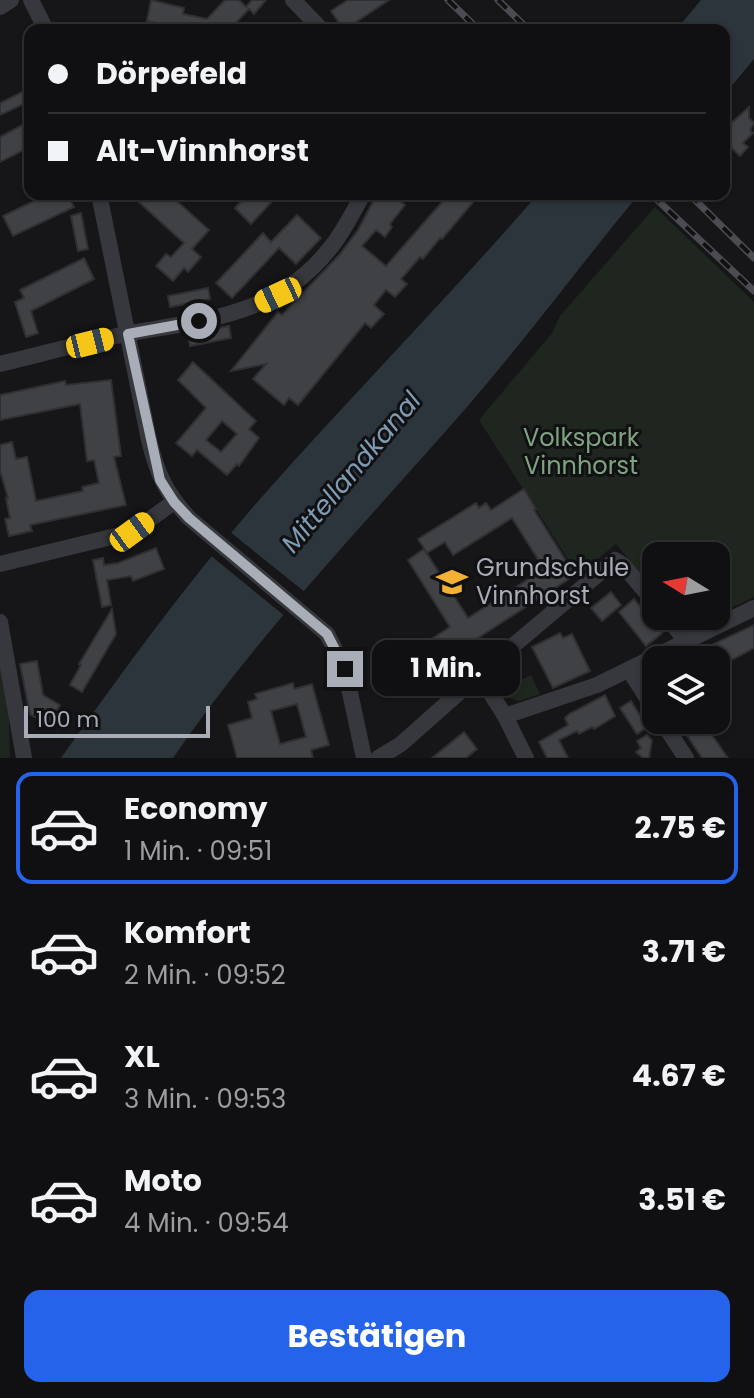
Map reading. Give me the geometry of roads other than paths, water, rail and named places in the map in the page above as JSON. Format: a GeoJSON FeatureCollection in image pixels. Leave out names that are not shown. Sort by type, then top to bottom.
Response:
{"type":"FeatureCollection","features":[{"type":"Feature","properties":{"kind":"street"},"geometry":{"type":"LineString","coordinates":[[0,7],[11,0]]}},
{"type":"Feature","properties":{"kind":"street"},"geometry":{"type":"LineString","coordinates":[[31,0],[43,24]]}},
{"type":"Feature","properties":{"kind":"street"},"geometry":{"type":"LineString","coordinates":[[293,0],[316,24]]}},
{"type":"Feature","properties":{"kind":"street"},"geometry":{"type":"LineString","coordinates":[[100,200],[160,480],[174,502],[327,634],[338,651],[351,690],[364,758]]}},
{"type":"Feature","properties":{"kind":"street"},"geometry":{"type":"LineString","coordinates":[[0,364],[128,334],[237,313],[278,295],[319,262],[334,244],[360,200]]}},
{"type":"Feature","properties":{"kind":"street"},"geometry":{"type":"LineString","coordinates":[[0,564],[132,532],[174,502]]}},
{"type":"Feature","properties":{"kind":"street"},"geometry":{"type":"LineString","coordinates":[[378,758],[401,744],[615,560],[642,587]]}},
{"type":"Feature","properties":{"kind":"street"},"geometry":{"type":"LineString","coordinates":[[505,716],[597,685],[754,608]]}},
{"type":"Feature","properties":{"kind":"street"},"geometry":{"type":"LineString","coordinates":[[0,622],[24,758]]}},
{"type":"Feature","properties":{"kind":"street"},"geometry":{"type":"LineString","coordinates":[[677,630],[686,641]]}},
{"type":"Feature","properties":{"kind":"street"},"geometry":{"type":"LineString","coordinates":[[629,670],[642,690]]}},
{"type":"Feature","properties":{"kind":"street"},"geometry":{"type":"LineString","coordinates":[[479,675],[505,716],[526,758]]}},
{"type":"Feature","properties":{"kind":"street"},"geometry":{"type":"LineString","coordinates":[[670,734],[686,758]]}},
{"type":"Feature","properties":{"kind":"water"},"geometry":{"type":"Polygon","coordinates":[[[701,0],[754,0],[754,59],[730,88],[730,24],[681,24],[701,0]]]}},
{"type":"Feature","properties":{"kind":"water","name":"Mittellandkanal"},"geometry":{"type":"Polygon","coordinates":[[[533,200],[634,200],[483,388],[275,625],[173,758],[61,758],[157,626],[233,530],[533,200]]]}},
{"type":"Feature","properties":{"kind":"railway"},"geometry":{"type":"LineString","coordinates":[[448,0],[473,24]]}},
{"type":"Feature","properties":{"kind":"railway"},"geometry":{"type":"LineString","coordinates":[[498,0],[523,24]]}},
{"type":"Feature","properties":{"kind":"railway"},"geometry":{"type":"LineString","coordinates":[[657,200],[754,291]]}},
{"type":"Feature","properties":{"kind":"railway"},"geometry":{"type":"LineString","coordinates":[[695,200],[754,258]]}},
{"type":"Feature","properties":{"kind":"place","name":"Grundschule Vinnhorst"},"geometry":{"type":"Point","coordinates":[452,582]}},
{"type":"Feature","properties":{"kind":"park label","name":"Volkspark Vinnhorst"},"geometry":{"type":"Point","coordinates":[581,452]}}]}
